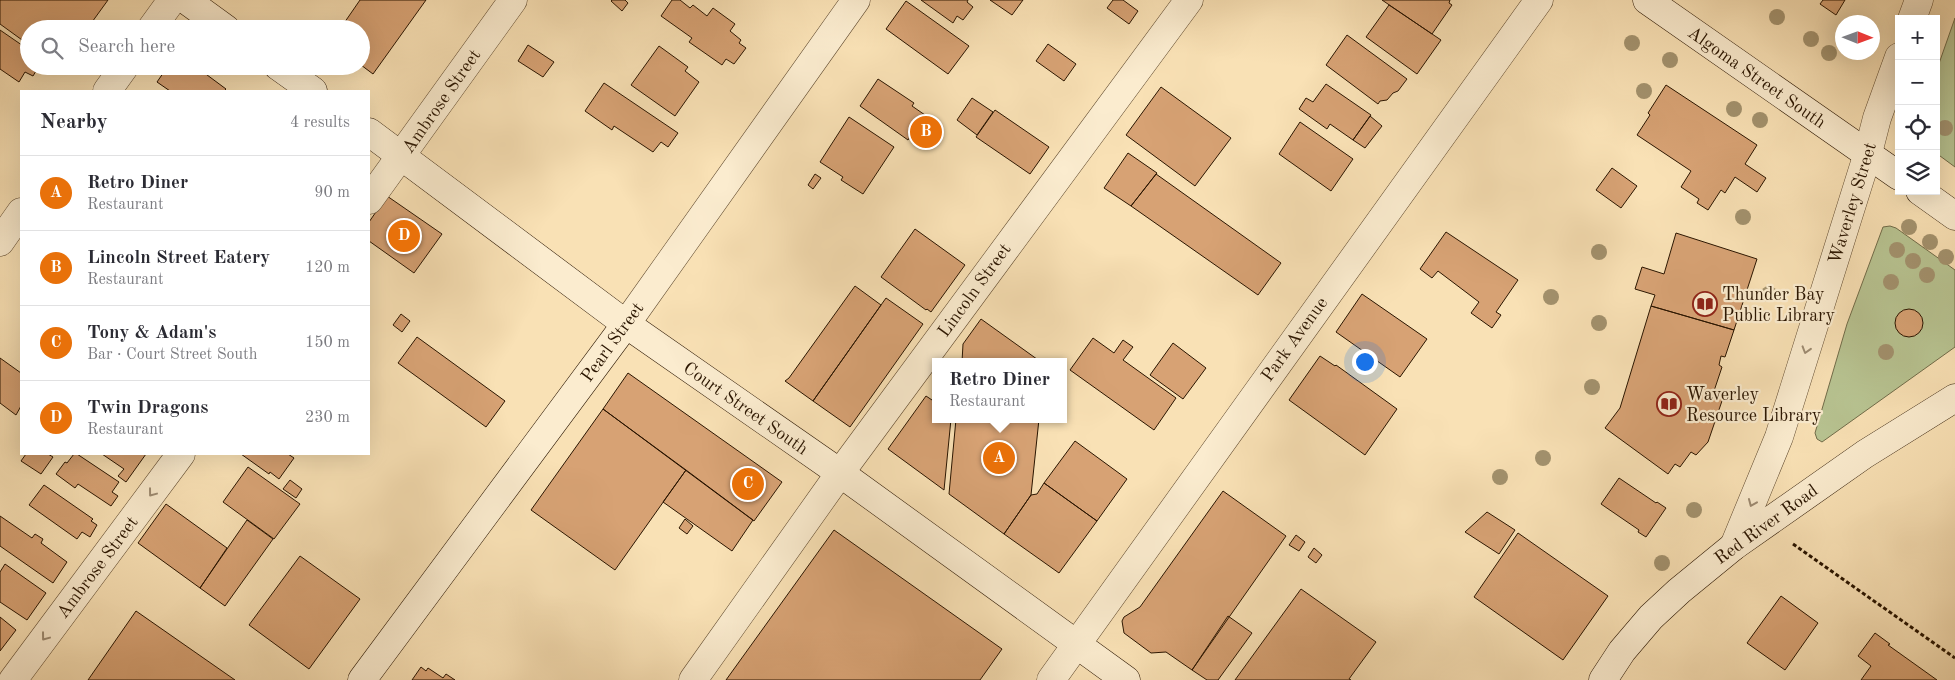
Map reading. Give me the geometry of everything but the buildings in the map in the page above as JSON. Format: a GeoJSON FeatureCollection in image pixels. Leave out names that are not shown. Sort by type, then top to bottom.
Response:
{"type":"FeatureCollection","features":[{"type":"Feature","properties":{"kind":"street"},"geometry":{"type":"LineString","coordinates":[[158,20],[172,0]]}},
{"type":"Feature","properties":{"kind":"street"},"geometry":{"type":"LineString","coordinates":[[186,0],[214,20]]}},
{"type":"Feature","properties":{"kind":"street","name":"Ambrose Street"},"geometry":{"type":"LineString","coordinates":[[370,199],[513,0]]}},
{"type":"Feature","properties":{"kind":"street","name":"Pearl Street"},"geometry":{"type":"LineString","coordinates":[[362,680],[626,324],[856,0]]}},
{"type":"Feature","properties":{"kind":"street","name":"Lincoln Street"},"geometry":{"type":"LineString","coordinates":[[693,680],[840,473],[1189,0]]}},
{"type":"Feature","properties":{"kind":"street","name":"Park Avenue"},"geometry":{"type":"LineString","coordinates":[[1051,680],[1538,0]]}},
{"type":"Feature","properties":{"kind":"street","name":"Algoma Street South"},"geometry":{"type":"LineString","coordinates":[[1647,0],[1895,173]]}},
{"type":"Feature","properties":{"kind":"street"},"geometry":{"type":"LineString","coordinates":[[1913,15],[1919,0]]}},
{"type":"Feature","properties":{"kind":"street","name":"Waverley Street"},"geometry":{"type":"LineString","coordinates":[[1734,546],[1779,437],[1868,153],[1877,118],[1898,60]]}},
{"type":"Feature","properties":{"kind":"street"},"geometry":{"type":"LineString","coordinates":[[108,90],[119,75]]}},
{"type":"Feature","properties":{"kind":"street"},"geometry":{"type":"LineString","coordinates":[[290,75],[311,90]]}},
{"type":"Feature","properties":{"kind":"street","name":"Court Street South"},"geometry":{"type":"LineString","coordinates":[[370,133],[626,324],[840,473],[1126,680]]}},
{"type":"Feature","properties":{"kind":"street"},"geometry":{"type":"LineString","coordinates":[[1926,195],[1955,216]]}},
{"type":"Feature","properties":{"kind":"street"},"geometry":{"type":"LineString","coordinates":[[0,242],[20,213]]}},
{"type":"Feature","properties":{"kind":"street","name":"Red River Road"},"geometry":{"type":"LineString","coordinates":[[1603,680],[1622,651],[1651,617],[1679,590],[1734,546],[1865,454],[1955,398]]}},
{"type":"Feature","properties":{"kind":"street","name":"Ambrose Street"},"geometry":{"type":"LineString","coordinates":[[13,680],[180,455]]}},
{"type":"Feature","properties":{"kind":"path"},"geometry":{"type":"LineString","coordinates":[[1793,544],[1955,658]]}},
{"type":"Feature","properties":{"kind":"green space"},"geometry":{"type":"Polygon","coordinates":[[[1955,18],[1955,167],[1940,156],[1940,61],[1955,18]]]}},
{"type":"Feature","properties":{"kind":"green space"},"geometry":{"type":"Polygon","coordinates":[[[1890,226],[1896,228],[1955,270],[1955,347],[1822,442],[1817,439],[1815,433],[1847,324],[1883,227],[1890,226]]]}},
{"type":"Feature","properties":{"kind":"place","name":"Lincoln Street Eatery"},"geometry":{"type":"Point","coordinates":[926,132]}},
{"type":"Feature","properties":{"kind":"place","name":"Twin Dragons"},"geometry":{"type":"Point","coordinates":[404,236]}},
{"type":"Feature","properties":{"kind":"place","name":"Thunder Bay Public Library"},"geometry":{"type":"Point","coordinates":[1705,304]}},
{"type":"Feature","properties":{"kind":"place","name":"Waverley Resource Library"},"geometry":{"type":"Point","coordinates":[1669,404]}},
{"type":"Feature","properties":{"kind":"place","name":"Retro Diner"},"geometry":{"type":"Point","coordinates":[999,458]}},
{"type":"Feature","properties":{"kind":"place","name":"Tony & Adam's"},"geometry":{"type":"Point","coordinates":[748,484]}}]}
